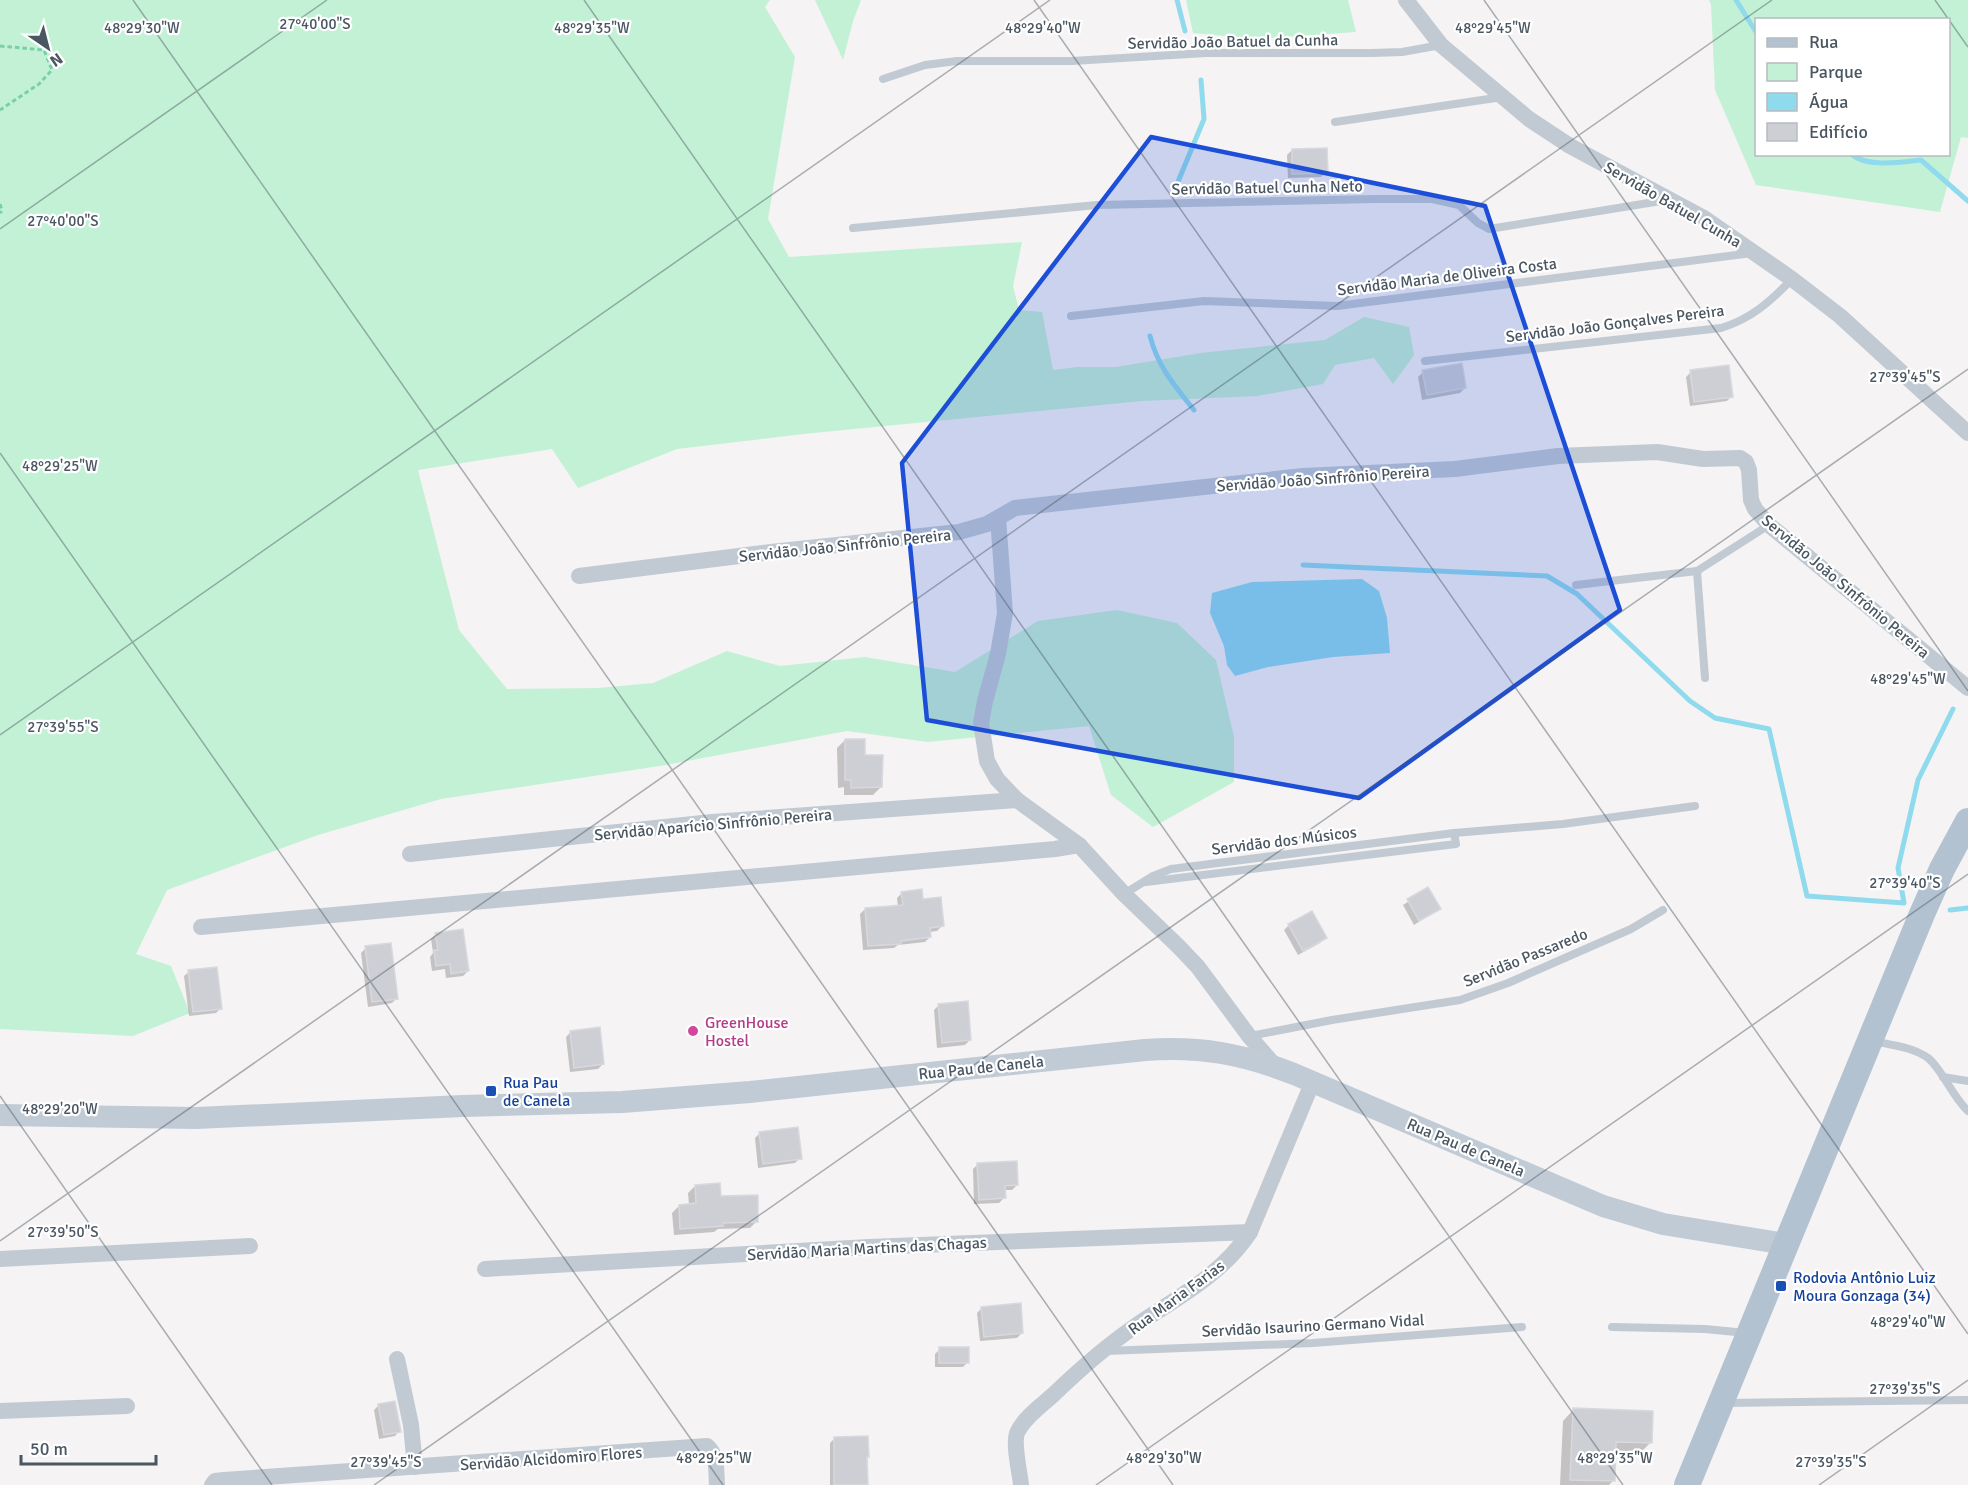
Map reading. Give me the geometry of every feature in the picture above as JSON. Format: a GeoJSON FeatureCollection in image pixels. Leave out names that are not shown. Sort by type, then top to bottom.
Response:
{"type":"FeatureCollection","features":[{"type":"Feature","properties":{"kind":"main road"},"geometry":{"type":"LineString","coordinates":[[1687,1485],[1942,869],[1968,821]]}},
{"type":"Feature","properties":{"kind":"street","name":"Servidão Batuel Cunha"},"geometry":{"type":"LineString","coordinates":[[1406,0],[1441,45],[1529,119],[1570,146],[1704,218],[1755,252],[1840,316],[1968,433]]}},
{"type":"Feature","properties":{"kind":"street","name":"Servidão João Sinfrônio Pereira"},"geometry":{"type":"LineString","coordinates":[[579,576],[959,532],[987,524],[1015,508],[1303,476],[1455,469],[1558,456],[1658,452],[1703,459],[1740,458],[1746,462],[1749,470],[1751,500],[1755,509],[1769,525],[1968,687]]}},
{"type":"Feature","properties":{"kind":"street"},"geometry":{"type":"LineString","coordinates":[[998,518],[1004,586],[1003,632],[981,723],[987,761],[997,779],[1017,800],[1079,845],[1124,894],[1198,967],[1250,1036],[1277,1067]]}},
{"type":"Feature","properties":{"kind":"street","name":"Servidão Aparício Sinfrônio Pereira"},"geometry":{"type":"LineString","coordinates":[[410,854],[712,822],[1017,800]]}},
{"type":"Feature","properties":{"kind":"street"},"geometry":{"type":"LineString","coordinates":[[201,927],[1079,845]]}},
{"type":"Feature","properties":{"kind":"street","name":"Rua Pau de Canela"},"geometry":{"type":"LineString","coordinates":[[0,1115],[219,1117],[463,1106],[622,1102],[740,1093],[1171,1048],[1217,1051],[1277,1067],[1313,1081],[1603,1206],[1663,1224],[1785,1245]]}},
{"type":"Feature","properties":{"kind":"street","name":"Rua Maria Farias"},"geometry":{"type":"LineString","coordinates":[[1021,1485],[1016,1437],[1018,1430],[1058,1391],[1131,1329],[1213,1274],[1228,1260],[1250,1232],[1313,1081]]}},
{"type":"Feature","properties":{"kind":"street","name":"Servidão Maria Martins das Chagas"},"geometry":{"type":"LineString","coordinates":[[485,1269],[869,1247],[1250,1232]]}},
{"type":"Feature","properties":{"kind":"street"},"geometry":{"type":"LineString","coordinates":[[0,1259],[250,1246]]}},
{"type":"Feature","properties":{"kind":"street"},"geometry":{"type":"LineString","coordinates":[[397,1359],[411,1425],[415,1467]]}},
{"type":"Feature","properties":{"kind":"street"},"geometry":{"type":"LineString","coordinates":[[0,1411],[127,1406]]}},
{"type":"Feature","properties":{"kind":"street","name":"Servidão Alcidomiro Flores"},"geometry":{"type":"LineString","coordinates":[[212,1485],[215,1481],[224,1480],[707,1446],[712,1450],[715,1458],[717,1485]]}},
{"type":"Feature","properties":{"kind":"lane","name":"Servidão João Batuel da Cunha"},"geometry":{"type":"LineString","coordinates":[[883,79],[925,65],[957,62],[1072,61],[1206,53],[1402,52],[1441,45]]}},
{"type":"Feature","properties":{"kind":"lane"},"geometry":{"type":"LineString","coordinates":[[1335,122],[1502,97]]}},
{"type":"Feature","properties":{"kind":"lane","name":"Servidão Batuel Cunha Neto"},"geometry":{"type":"LineString","coordinates":[[853,228],[1097,205],[1432,199],[1459,205],[1478,223],[1490,229],[1671,199]]}},
{"type":"Feature","properties":{"kind":"lane","name":"Servidão Maria de Oliveira Costa"},"geometry":{"type":"LineString","coordinates":[[1071,316],[1204,301],[1337,306],[1755,252]]}},
{"type":"Feature","properties":{"kind":"lane","name":"Servidão João Gonçalves Pereira"},"geometry":{"type":"LineString","coordinates":[[1425,361],[1721,328],[1737,323],[1769,303],[1792,279]]}},
{"type":"Feature","properties":{"kind":"lane"},"geometry":{"type":"LineString","coordinates":[[1576,585],[1697,571],[1769,525]]}},
{"type":"Feature","properties":{"kind":"lane"},"geometry":{"type":"LineString","coordinates":[[1697,571],[1705,678]]}},
{"type":"Feature","properties":{"kind":"lane","name":"Servidão dos Músicos"},"geometry":{"type":"LineString","coordinates":[[1124,894],[1171,869],[1454,833],[1563,824],[1695,806]]}},
{"type":"Feature","properties":{"kind":"lane"},"geometry":{"type":"LineString","coordinates":[[1142,883],[1456,844],[1454,833]]}},
{"type":"Feature","properties":{"kind":"lane"},"geometry":{"type":"LineString","coordinates":[[1352,847],[1353,857]]}},
{"type":"Feature","properties":{"kind":"lane"},"geometry":{"type":"LineString","coordinates":[[1301,852],[1303,863]]}},
{"type":"Feature","properties":{"kind":"lane","name":"Servidão Passaredo"},"geometry":{"type":"LineString","coordinates":[[1250,1036],[1332,1020],[1460,1000],[1508,983],[1631,929],[1663,910]]}},
{"type":"Feature","properties":{"kind":"lane"},"geometry":{"type":"LineString","coordinates":[[1870,1040],[1918,1052],[1930,1059],[1957,1100],[1968,1111]]}},
{"type":"Feature","properties":{"kind":"lane"},"geometry":{"type":"LineString","coordinates":[[1943,1077],[1968,1081]]}},
{"type":"Feature","properties":{"kind":"lane","name":"Servidão Isaurino Germano Vidal"},"geometry":{"type":"LineString","coordinates":[[1105,1351],[1313,1343],[1522,1327]]}},
{"type":"Feature","properties":{"kind":"lane"},"geometry":{"type":"LineString","coordinates":[[1612,1328],[1706,1329],[1748,1333]]}},
{"type":"Feature","properties":{"kind":"lane"},"geometry":{"type":"LineString","coordinates":[[1719,1403],[1968,1400]]}},
{"type":"Feature","properties":{"kind":"path"},"geometry":{"type":"LineString","coordinates":[[0,46],[44,50],[52,70],[39,84],[0,110]]}},
{"type":"Feature","properties":{"kind":"path"},"geometry":{"type":"LineString","coordinates":[[0,204],[2,211],[0,213]]}},
{"type":"Feature","properties":{"kind":"highlighted area"},"geometry":{"type":"Polygon","coordinates":[[[1151,137],[1485,206],[1620,610],[1359,798],[927,720],[902,463],[1151,137]]]}},
{"type":"Feature","properties":{"kind":"green space"},"geometry":{"type":"Polygon","coordinates":[[[0,0],[770,0],[765,7],[795,57],[768,219],[789,257],[1022,242],[1013,286],[1019,310],[1042,312],[1053,370],[1077,367],[1116,367],[1201,353],[1325,340],[1364,317],[1409,327],[1414,355],[1393,384],[1374,358],[1335,365],[1323,384],[1257,396],[1142,401],[803,434],[677,449],[578,488],[552,449],[418,470],[459,630],[507,689],[598,688],[653,683],[727,651],[780,666],[865,657],[955,672],[1038,621],[1117,610],[1177,623],[1216,660],[1234,737],[1234,782],[1153,827],[1111,795],[1089,726],[928,742],[847,731],[666,765],[441,799],[318,835],[167,890],[136,954],[171,966],[190,1013],[133,1036],[0,1029],[0,0]]]}},
{"type":"Feature","properties":{"kind":"green space"},"geometry":{"type":"Polygon","coordinates":[[[815,0],[861,0],[843,60],[815,0]]]}},
{"type":"Feature","properties":{"kind":"green space"},"geometry":{"type":"Polygon","coordinates":[[[1186,0],[1348,0],[1356,32],[1256,39],[1193,33],[1186,0]]]}},
{"type":"Feature","properties":{"kind":"green space"},"geometry":{"type":"Polygon","coordinates":[[[1709,0],[1968,0],[1968,138],[1961,137],[1940,212],[1756,185],[1715,90],[1709,0]]]}},
{"type":"Feature","properties":{"kind":"water"},"geometry":{"type":"Polygon","coordinates":[[[1362,579],[1379,591],[1387,618],[1390,653],[1333,657],[1268,667],[1235,676],[1227,665],[1224,646],[1210,613],[1212,593],[1252,582],[1362,579]]]}},
{"type":"Feature","properties":{"kind":"building"},"geometry":{"type":"Polygon","coordinates":[[[1327,148],[1328,173],[1292,174],[1292,149],[1327,148]]]}},
{"type":"Feature","properties":{"kind":"building"},"geometry":{"type":"Polygon","coordinates":[[[1462,363],[1466,388],[1427,395],[1422,370],[1462,363]]]}},
{"type":"Feature","properties":{"kind":"building"},"geometry":{"type":"Polygon","coordinates":[[[1729,365],[1733,397],[1694,402],[1690,370],[1729,365]]]}},
{"type":"Feature","properties":{"kind":"building"},"geometry":{"type":"Polygon","coordinates":[[[845,739],[865,739],[865,755],[883,755],[882,787],[851,788],[851,780],[845,780],[845,739]]]}},
{"type":"Feature","properties":{"kind":"building"},"geometry":{"type":"Polygon","coordinates":[[[1428,887],[1441,909],[1419,921],[1407,899],[1428,887]]]}},
{"type":"Feature","properties":{"kind":"building"},"geometry":{"type":"Polygon","coordinates":[[[922,889],[923,899],[941,897],[944,926],[930,928],[931,937],[901,941],[901,944],[868,946],[865,908],[903,905],[901,892],[922,889]]]}},
{"type":"Feature","properties":{"kind":"building"},"geometry":{"type":"Polygon","coordinates":[[[1312,911],[1327,938],[1303,951],[1288,924],[1312,911]]]}},
{"type":"Feature","properties":{"kind":"building"},"geometry":{"type":"Polygon","coordinates":[[[463,929],[469,971],[451,974],[450,964],[436,966],[434,950],[438,950],[435,933],[463,929]]]}},
{"type":"Feature","properties":{"kind":"building"},"geometry":{"type":"Polygon","coordinates":[[[391,943],[398,999],[372,1002],[365,946],[391,943]]]}},
{"type":"Feature","properties":{"kind":"building"},"geometry":{"type":"Polygon","coordinates":[[[217,967],[222,1009],[193,1012],[188,970],[217,967]]]}},
{"type":"Feature","properties":{"kind":"building"},"geometry":{"type":"Polygon","coordinates":[[[968,1001],[971,1040],[942,1043],[938,1004],[968,1001]]]}},
{"type":"Feature","properties":{"kind":"building"},"geometry":{"type":"Polygon","coordinates":[[[600,1027],[604,1064],[574,1068],[570,1031],[600,1027]]]}},
{"type":"Feature","properties":{"kind":"building"},"geometry":{"type":"Polygon","coordinates":[[[798,1127],[802,1159],[763,1164],[759,1132],[798,1127]]]}},
{"type":"Feature","properties":{"kind":"building"},"geometry":{"type":"Polygon","coordinates":[[[1017,1161],[1018,1185],[1005,1186],[1006,1198],[979,1200],[977,1163],[1017,1161]]]}},
{"type":"Feature","properties":{"kind":"building"},"geometry":{"type":"Polygon","coordinates":[[[720,1183],[721,1196],[758,1195],[758,1222],[723,1223],[723,1226],[680,1229],[679,1205],[696,1203],[695,1185],[720,1183]]]}},
{"type":"Feature","properties":{"kind":"building"},"geometry":{"type":"Polygon","coordinates":[[[1021,1303],[1023,1333],[984,1337],[981,1307],[1021,1303]]]}},
{"type":"Feature","properties":{"kind":"building"},"geometry":{"type":"Polygon","coordinates":[[[939,1347],[969,1347],[969,1363],[939,1363],[939,1347]]]}},
{"type":"Feature","properties":{"kind":"building"},"geometry":{"type":"Polygon","coordinates":[[[395,1401],[401,1432],[384,1435],[378,1404],[395,1401]]]}},
{"type":"Feature","properties":{"kind":"building"},"geometry":{"type":"Polygon","coordinates":[[[1573,1408],[1653,1411],[1652,1443],[1616,1442],[1615,1481],[1570,1480],[1573,1408]]]}},
{"type":"Feature","properties":{"kind":"building"},"geometry":{"type":"Polygon","coordinates":[[[868,1436],[868,1485],[834,1485],[834,1437],[868,1436]]]}},
{"type":"Feature","properties":{"kind":"waterway"},"geometry":{"type":"LineString","coordinates":[[1177,0],[1185,31]]}},
{"type":"Feature","properties":{"kind":"waterway"},"geometry":{"type":"LineString","coordinates":[[1736,0],[1755,30]]}},
{"type":"Feature","properties":{"kind":"waterway"},"geometry":{"type":"LineString","coordinates":[[1175,189],[1204,119],[1201,80]]}},
{"type":"Feature","properties":{"kind":"waterway"},"geometry":{"type":"LineString","coordinates":[[1854,156],[1875,163],[1921,160],[1968,201]]}},
{"type":"Feature","properties":{"kind":"waterway"},"geometry":{"type":"LineString","coordinates":[[1150,336],[1162,366],[1194,410]]}},
{"type":"Feature","properties":{"kind":"waterway"},"geometry":{"type":"LineString","coordinates":[[1303,565],[1547,576],[1577,594],[1690,701],[1715,718],[1769,729],[1807,896],[1904,903],[1898,868],[1918,780],[1953,709]]}},
{"type":"Feature","properties":{"kind":"waterway"},"geometry":{"type":"LineString","coordinates":[[1950,910],[1968,908]]}},
{"type":"Feature","properties":{"kind":"place","name":"GreenHouse Hostel"},"geometry":{"type":"Point","coordinates":[693,1031]}},
{"type":"Feature","properties":{"kind":"place","name":"Rua Pau de Canela"},"geometry":{"type":"Point","coordinates":[491,1091]}},
{"type":"Feature","properties":{"kind":"place","name":"Rodovia Antônio Luiz Moura Gonzaga (34)"},"geometry":{"type":"Point","coordinates":[1781,1286]}}]}
